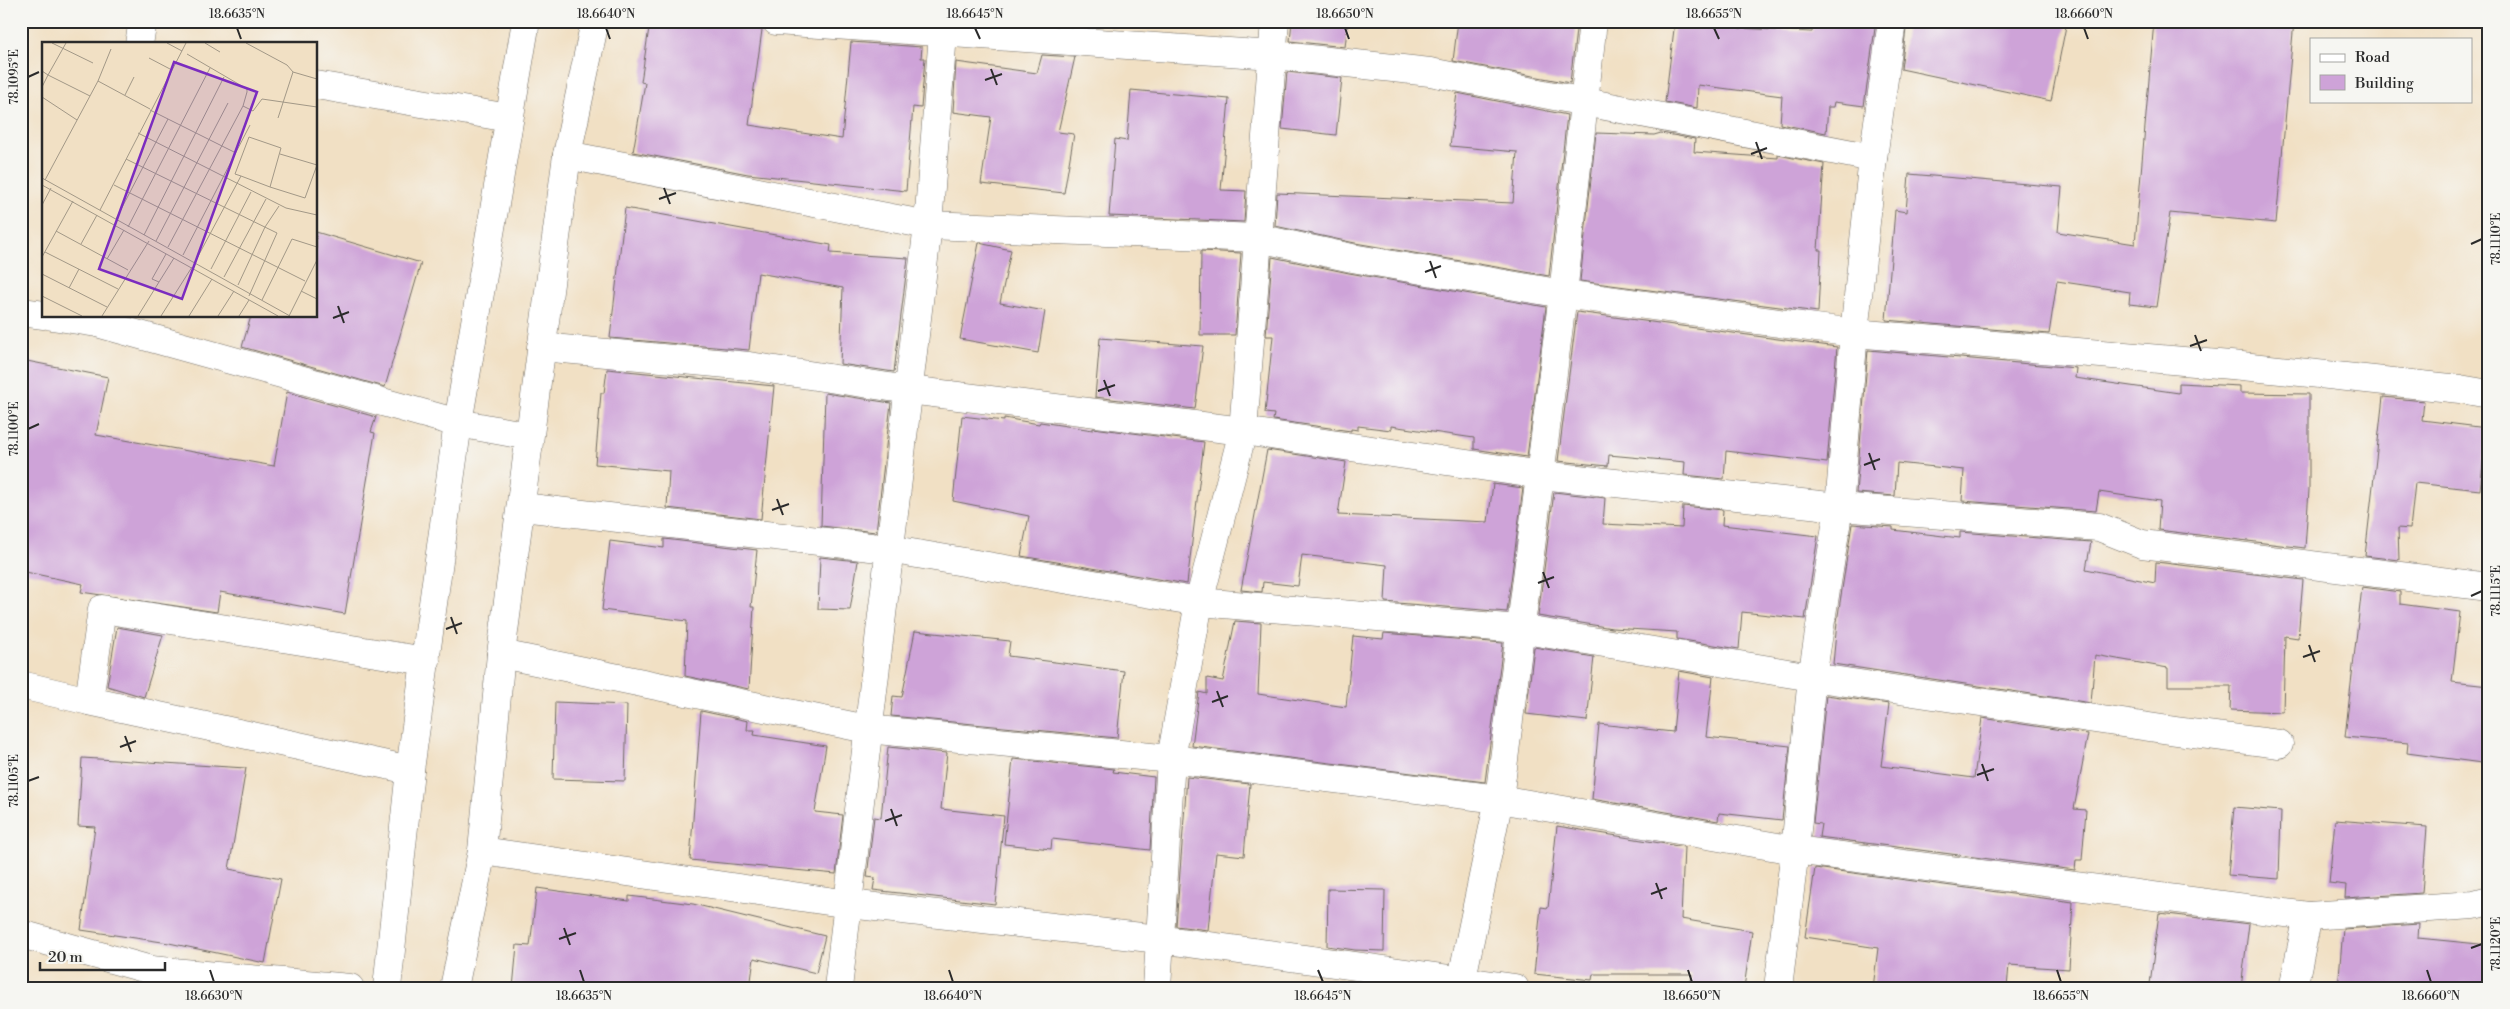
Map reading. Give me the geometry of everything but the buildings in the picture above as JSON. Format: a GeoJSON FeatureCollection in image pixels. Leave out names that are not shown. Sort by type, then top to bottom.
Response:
{"type":"FeatureCollection","features":[{"type":"Feature","properties":{"kind":"street"},"geometry":{"type":"LineString","coordinates":[[139,42],[143,21]]}},
{"type":"Feature","properties":{"kind":"street"},"geometry":{"type":"LineString","coordinates":[[387,988],[410,770],[458,423],[526,21]]}},
{"type":"Feature","properties":{"kind":"street"},"geometry":{"type":"LineString","coordinates":[[454,988],[482,851],[501,654],[522,507],[529,436],[567,155],[596,21]]}},
{"type":"Feature","properties":{"kind":"street"},"geometry":{"type":"LineString","coordinates":[[776,21],[943,27],[1273,55],[1430,72],[1873,158]]}},
{"type":"Feature","properties":{"kind":"street"},"geometry":{"type":"LineString","coordinates":[[1157,988],[1171,759],[1199,602],[1243,431],[1275,21]]}},
{"type":"Feature","properties":{"kind":"street"},"geometry":{"type":"LineString","coordinates":[[1461,984],[1499,799],[1519,629],[1541,475],[1563,294],[1593,21]]}},
{"type":"Feature","properties":{"kind":"street"},"geometry":{"type":"LineString","coordinates":[[1778,988],[1795,850],[1812,676],[1839,507],[1854,333],[1873,158],[1892,21]]}},
{"type":"Feature","properties":{"kind":"street"},"geometry":{"type":"LineString","coordinates":[[838,988],[888,549],[928,225],[943,27]]}},
{"type":"Feature","properties":{"kind":"street"},"geometry":{"type":"LineString","coordinates":[[318,85],[509,118]]}},
{"type":"Feature","properties":{"kind":"street"},"geometry":{"type":"LineString","coordinates":[[567,155],[928,225],[1258,238],[1352,258],[1563,294],[1854,333],[2242,366],[2460,388],[2489,394]]}},
{"type":"Feature","properties":{"kind":"street"},"geometry":{"type":"LineString","coordinates":[[21,312],[42,315]]}},
{"type":"Feature","properties":{"kind":"street"},"geometry":{"type":"LineString","coordinates":[[75,318],[98,320],[458,423],[529,436]]}},
{"type":"Feature","properties":{"kind":"street"},"geometry":{"type":"LineString","coordinates":[[541,347],[748,366],[909,390],[1243,431],[1541,475],[1839,507],[2099,527],[2142,544],[2489,587]]}},
{"type":"Feature","properties":{"kind":"street"},"geometry":{"type":"LineString","coordinates":[[522,507],[888,549],[1199,602],[1519,629],[2167,730],[2279,744]]}},
{"type":"Feature","properties":{"kind":"street"},"geometry":{"type":"LineString","coordinates":[[89,701],[102,609],[426,661]]}},
{"type":"Feature","properties":{"kind":"street"},"geometry":{"type":"LineString","coordinates":[[501,654],[867,729],[1171,759],[1499,799],[1795,850],[2308,916],[2474,905],[2489,901]]}},
{"type":"Feature","properties":{"kind":"street"},"geometry":{"type":"LineString","coordinates":[[21,685],[410,770]]}},
{"type":"Feature","properties":{"kind":"street"},"geometry":{"type":"LineString","coordinates":[[482,851],[849,904],[1159,939],[1461,984],[1515,988]]}},
{"type":"Feature","properties":{"kind":"street"},"geometry":{"type":"LineString","coordinates":[[2293,988],[2308,916]]}},
{"type":"Feature","properties":{"kind":"street"},"geometry":{"type":"LineString","coordinates":[[21,934],[151,970],[350,988]]}}]}
